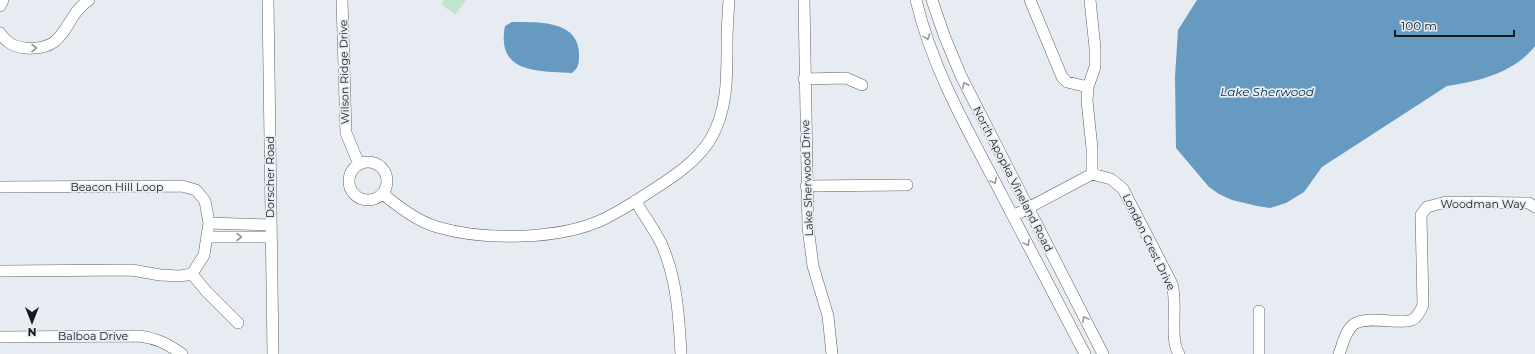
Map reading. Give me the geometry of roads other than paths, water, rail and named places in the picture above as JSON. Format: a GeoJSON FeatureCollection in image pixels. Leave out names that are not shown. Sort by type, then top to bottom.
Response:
{"type":"FeatureCollection","features":[{"type":"Feature","properties":{"kind":"street"},"geometry":{"type":"LineString","coordinates":[[0,6],[3,0]]}},
{"type":"Feature","properties":{"kind":"street"},"geometry":{"type":"LineString","coordinates":[[0,33],[8,43],[14,46],[35,48],[45,47],[61,36],[81,5],[89,0]]}},
{"type":"Feature","properties":{"kind":"street","name":"Dorscher Road"},"geometry":{"type":"LineString","coordinates":[[268,0],[270,237],[273,354]]}},
{"type":"Feature","properties":{"kind":"street","name":"Wilson Ridge Drive"},"geometry":{"type":"LineString","coordinates":[[342,0],[346,133],[359,164]]}},
{"type":"Feature","properties":{"kind":"street"},"geometry":{"type":"LineString","coordinates":[[721,0],[728,16]]}},
{"type":"Feature","properties":{"kind":"street"},"geometry":{"type":"LineString","coordinates":[[383,194],[412,216],[437,227],[485,235],[533,235],[567,231],[603,219],[671,178],[700,153],[711,138],[723,109],[728,74],[729,0]]}},
{"type":"Feature","properties":{"kind":"street","name":"Lake Sherwood Drive"},"geometry":{"type":"LineString","coordinates":[[804,0],[804,79],[808,227],[813,266],[828,316],[832,354]]}},
{"type":"Feature","properties":{"kind":"street","name":"North Apopka Vineland Road"},"geometry":{"type":"LineString","coordinates":[[916,0],[939,70],[964,123],[1085,354]]}},
{"type":"Feature","properties":{"kind":"street","name":"North Apopka Vineland Road"},"geometry":{"type":"LineString","coordinates":[[932,0],[944,35],[961,76],[1103,354]]}},
{"type":"Feature","properties":{"kind":"street"},"geometry":{"type":"LineString","coordinates":[[1030,0],[1062,77],[1067,82],[1088,87]]}},
{"type":"Feature","properties":{"kind":"street"},"geometry":{"type":"LineString","coordinates":[[1013,216],[1027,207],[1092,174],[1092,148],[1087,113],[1088,87],[1095,67],[1095,48],[1090,0]]}},
{"type":"Feature","properties":{"kind":"street"},"geometry":{"type":"LineString","coordinates":[[804,79],[846,78],[862,85]]}},
{"type":"Feature","properties":{"kind":"street"},"geometry":{"type":"LineString","coordinates":[[373,162],[384,170],[388,182],[383,194],[373,200],[366,201],[354,195],[350,187],[349,180],[353,169],[359,164],[373,162]]}},
{"type":"Feature","properties":{"kind":"street","name":"London Crest Drive"},"geometry":{"type":"LineString","coordinates":[[1092,174],[1101,175],[1111,179],[1123,189],[1172,284],[1175,295],[1175,345],[1179,354]]}},
{"type":"Feature","properties":{"kind":"street"},"geometry":{"type":"LineString","coordinates":[[806,186],[907,185]]}},
{"type":"Feature","properties":{"kind":"street","name":"Beacon Hill Loop"},"geometry":{"type":"LineString","coordinates":[[0,187],[182,186],[196,190],[205,201],[209,223],[204,255],[192,274]]}},
{"type":"Feature","properties":{"kind":"street"},"geometry":{"type":"LineString","coordinates":[[635,201],[660,243],[671,273],[680,317],[681,354]]}},
{"type":"Feature","properties":{"kind":"street","name":"Woodman Way"},"geometry":{"type":"LineString","coordinates":[[1339,354],[1347,332],[1355,323],[1366,321],[1412,320],[1419,314],[1423,305],[1421,215],[1427,207],[1446,202],[1529,203],[1535,207]]}},
{"type":"Feature","properties":{"kind":"street"},"geometry":{"type":"LineString","coordinates":[[209,223],[270,225]]}},
{"type":"Feature","properties":{"kind":"street"},"geometry":{"type":"LineString","coordinates":[[208,237],[270,237]]}},
{"type":"Feature","properties":{"kind":"street"},"geometry":{"type":"LineString","coordinates":[[0,271],[132,270],[160,275],[180,276],[192,274],[206,291],[238,323]]}},
{"type":"Feature","properties":{"kind":"street"},"geometry":{"type":"LineString","coordinates":[[1259,354],[1260,311]]}},
{"type":"Feature","properties":{"kind":"street","name":"Balboa Drive"},"geometry":{"type":"LineString","coordinates":[[0,337],[151,337],[164,342],[182,354]]}},
{"type":"Feature","properties":{"kind":"water","name":"Lake Sherwood"},"geometry":{"type":"Polygon","coordinates":[[[1197,0],[1535,0],[1535,46],[1517,63],[1495,74],[1447,86],[1322,167],[1304,192],[1286,203],[1270,208],[1232,200],[1219,194],[1209,187],[1176,148],[1175,77],[1178,30],[1197,0]]]}},
{"type":"Feature","properties":{"kind":"water"},"geometry":{"type":"Polygon","coordinates":[[[512,22],[544,23],[555,25],[564,29],[572,35],[577,43],[579,60],[576,69],[572,73],[546,72],[522,67],[513,61],[507,53],[504,42],[505,26],[512,22]]]}}]}
